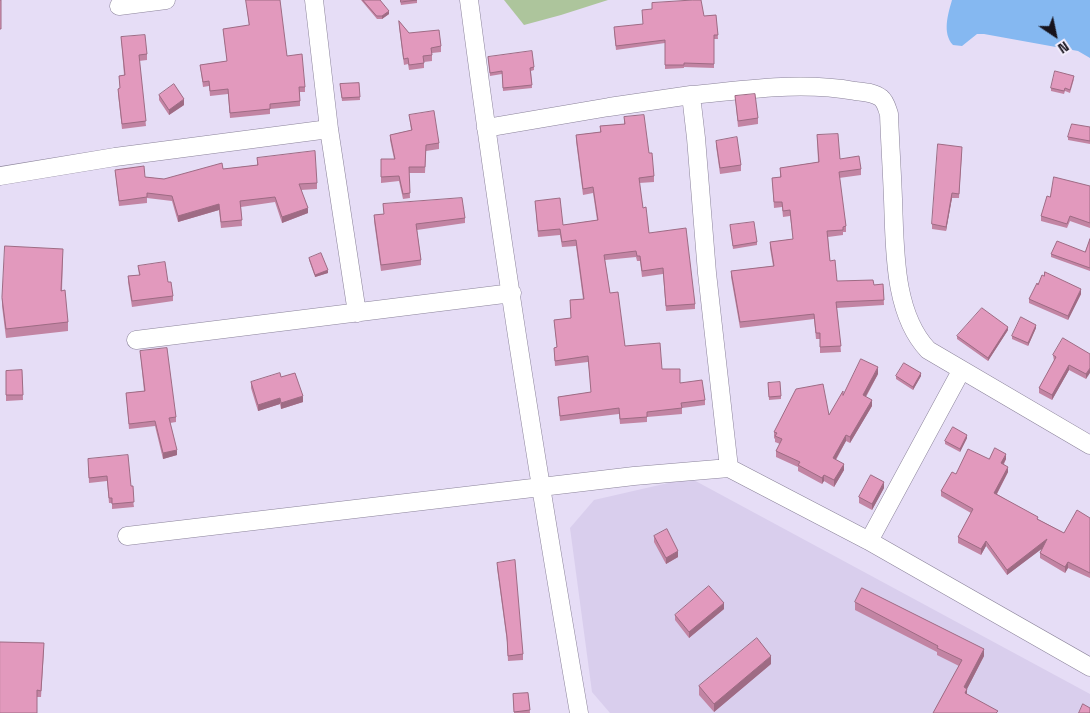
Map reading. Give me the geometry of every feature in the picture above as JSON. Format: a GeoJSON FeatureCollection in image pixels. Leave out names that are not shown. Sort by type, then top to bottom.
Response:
{"type":"FeatureCollection","features":[{"type":"Feature","properties":{"kind":"street"},"geometry":{"type":"LineString","coordinates":[[119,6],[166,0]]}},
{"type":"Feature","properties":{"kind":"street"},"geometry":{"type":"LineString","coordinates":[[314,0],[329,129],[357,313]]}},
{"type":"Feature","properties":{"kind":"street"},"geometry":{"type":"LineString","coordinates":[[469,0],[486,128],[541,487],[579,713]]}},
{"type":"Feature","properties":{"kind":"street"},"geometry":{"type":"LineString","coordinates":[[486,128],[691,95],[800,86],[848,89],[880,97],[886,105],[889,114],[895,255],[899,286],[910,325],[921,343],[928,350],[961,371],[1090,444]]}},
{"type":"Feature","properties":{"kind":"street"},"geometry":{"type":"LineString","coordinates":[[691,95],[707,272],[729,468]]}},
{"type":"Feature","properties":{"kind":"street"},"geometry":{"type":"LineString","coordinates":[[0,176],[115,157],[329,129]]}},
{"type":"Feature","properties":{"kind":"street"},"geometry":{"type":"LineString","coordinates":[[136,340],[512,293]]}},
{"type":"Feature","properties":{"kind":"street"},"geometry":{"type":"LineString","coordinates":[[869,541],[961,371]]}},
{"type":"Feature","properties":{"kind":"street"},"geometry":{"type":"LineString","coordinates":[[127,536],[634,476],[729,468],[869,541],[1090,667]]}},
{"type":"Feature","properties":{"kind":"shaded area"},"geometry":{"type":"Polygon","coordinates":[[[690,478],[1090,694],[1090,713],[610,713],[592,692],[570,528],[594,500],[690,478]]]}},
{"type":"Feature","properties":{"kind":"green space"},"geometry":{"type":"Polygon","coordinates":[[[504,0],[608,0],[524,25],[504,0]]]}},
{"type":"Feature","properties":{"kind":"water"},"geometry":{"type":"Polygon","coordinates":[[[952,0],[1090,0],[1090,58],[1078,51],[984,34],[977,34],[962,46],[953,45],[947,29],[952,0]]]}},
{"type":"Feature","properties":{"kind":"building"},"geometry":{"type":"Polygon","coordinates":[[[1,0],[1,29],[0,29],[1,0]]]}},
{"type":"Feature","properties":{"kind":"building"},"geometry":{"type":"Polygon","coordinates":[[[246,0],[280,0],[287,56],[302,54],[305,87],[299,87],[300,101],[270,104],[270,109],[230,113],[228,89],[210,91],[209,81],[203,82],[200,65],[227,61],[223,29],[249,25],[246,0]]]}},
{"type":"Feature","properties":{"kind":"building"},"geometry":{"type":"Polygon","coordinates":[[[363,0],[380,0],[389,11],[382,16],[377,16],[363,0]]]}},
{"type":"Feature","properties":{"kind":"building"},"geometry":{"type":"Polygon","coordinates":[[[401,0],[417,0],[401,2],[401,0]]]}},
{"type":"Feature","properties":{"kind":"building"},"geometry":{"type":"Polygon","coordinates":[[[701,0],[704,16],[716,15],[718,35],[714,35],[714,64],[684,63],[684,65],[665,65],[665,40],[616,46],[614,27],[643,24],[642,10],[652,9],[652,3],[701,0]]]}},
{"type":"Feature","properties":{"kind":"building"},"geometry":{"type":"Polygon","coordinates":[[[399,21],[409,33],[439,30],[441,46],[431,48],[432,55],[423,56],[424,63],[409,65],[408,58],[404,59],[399,21]]]}},
{"type":"Feature","properties":{"kind":"building"},"geometry":{"type":"Polygon","coordinates":[[[145,35],[147,54],[139,55],[146,121],[122,124],[118,89],[120,88],[119,76],[125,75],[121,37],[145,35]]]}},
{"type":"Feature","properties":{"kind":"building"},"geometry":{"type":"Polygon","coordinates":[[[532,51],[534,67],[530,68],[532,85],[503,88],[502,71],[490,73],[488,57],[532,51]]]}},
{"type":"Feature","properties":{"kind":"building"},"geometry":{"type":"Polygon","coordinates":[[[1055,71],[1074,76],[1070,90],[1065,88],[1064,91],[1051,88],[1055,71]]]}},
{"type":"Feature","properties":{"kind":"building"},"geometry":{"type":"Polygon","coordinates":[[[359,83],[360,97],[342,98],[340,84],[359,83]]]}},
{"type":"Feature","properties":{"kind":"building"},"geometry":{"type":"Polygon","coordinates":[[[174,84],[184,99],[169,110],[159,95],[174,84]]]}},
{"type":"Feature","properties":{"kind":"building"},"geometry":{"type":"Polygon","coordinates":[[[755,94],[758,118],[738,121],[735,96],[755,94]]]}},
{"type":"Feature","properties":{"kind":"building"},"geometry":{"type":"Polygon","coordinates":[[[434,111],[439,143],[426,145],[425,167],[409,167],[410,193],[403,194],[399,176],[381,177],[381,159],[395,159],[390,135],[412,130],[409,115],[434,111]]]}},
{"type":"Feature","properties":{"kind":"building"},"geometry":{"type":"Polygon","coordinates":[[[644,115],[649,153],[652,153],[654,176],[639,178],[643,208],[646,207],[649,233],[686,228],[695,304],[666,306],[663,268],[642,271],[640,256],[637,256],[636,251],[604,255],[610,293],[618,292],[625,346],[660,343],[662,369],[680,369],[680,383],[702,380],[705,400],[681,403],[682,408],[647,412],[647,417],[620,419],[619,408],[560,416],[558,397],[591,392],[588,356],[555,361],[554,348],[557,347],[554,320],[571,318],[570,300],[584,299],[576,240],[562,242],[560,229],[538,231],[535,201],[560,198],[563,225],[598,220],[593,187],[583,189],[576,135],[601,132],[600,126],[625,124],[624,117],[644,115]]]}},
{"type":"Feature","properties":{"kind":"building"},"geometry":{"type":"Polygon","coordinates":[[[1072,124],[1090,127],[1090,141],[1068,137],[1072,124]]]}},
{"type":"Feature","properties":{"kind":"building"},"geometry":{"type":"Polygon","coordinates":[[[838,134],[840,159],[859,156],[861,169],[839,172],[846,226],[843,227],[843,230],[827,231],[830,261],[835,260],[837,281],[873,280],[874,285],[883,284],[884,300],[836,302],[841,346],[820,347],[820,333],[816,333],[814,314],[740,322],[731,271],[774,266],[770,242],[793,239],[790,210],[783,211],[782,202],[774,202],[772,178],[781,177],[780,168],[819,162],[817,135],[838,134]]]}},
{"type":"Feature","properties":{"kind":"building"},"geometry":{"type":"Polygon","coordinates":[[[737,137],[741,165],[720,168],[716,141],[737,137]]]}},
{"type":"Feature","properties":{"kind":"building"},"geometry":{"type":"Polygon","coordinates":[[[938,144],[962,147],[959,194],[952,193],[946,227],[932,224],[938,144]]]}},
{"type":"Feature","properties":{"kind":"building"},"geometry":{"type":"Polygon","coordinates":[[[315,151],[317,183],[299,184],[308,208],[282,217],[275,197],[240,201],[242,220],[221,222],[219,204],[178,216],[172,196],[147,193],[147,197],[119,201],[115,170],[144,166],[145,177],[164,179],[222,163],[223,169],[258,165],[257,158],[315,151]]]}},
{"type":"Feature","properties":{"kind":"building"},"geometry":{"type":"Polygon","coordinates":[[[1054,177],[1090,186],[1090,223],[1070,216],[1067,224],[1041,216],[1047,196],[1050,197],[1054,177]]]}},
{"type":"Feature","properties":{"kind":"building"},"geometry":{"type":"Polygon","coordinates":[[[462,198],[465,218],[416,224],[421,260],[381,265],[374,215],[384,214],[383,204],[462,198]]]}},
{"type":"Feature","properties":{"kind":"building"},"geometry":{"type":"Polygon","coordinates":[[[754,222],[757,242],[733,246],[730,225],[754,222]]]}},
{"type":"Feature","properties":{"kind":"building"},"geometry":{"type":"Polygon","coordinates":[[[1090,239],[1090,268],[1051,254],[1057,241],[1085,252],[1090,239]]]}},
{"type":"Feature","properties":{"kind":"building"},"geometry":{"type":"Polygon","coordinates":[[[5,246],[63,249],[61,291],[65,290],[68,322],[6,329],[2,298],[5,246]]]}},
{"type":"Feature","properties":{"kind":"building"},"geometry":{"type":"Polygon","coordinates":[[[321,253],[328,270],[315,275],[309,258],[321,253]]]}},
{"type":"Feature","properties":{"kind":"building"},"geometry":{"type":"Polygon","coordinates":[[[165,262],[168,282],[171,282],[173,296],[132,301],[128,276],[140,275],[138,266],[165,262]]]}},
{"type":"Feature","properties":{"kind":"building"},"geometry":{"type":"Polygon","coordinates":[[[1045,272],[1081,289],[1068,316],[1029,299],[1045,272]]]}},
{"type":"Feature","properties":{"kind":"building"},"geometry":{"type":"Polygon","coordinates":[[[982,308],[1008,327],[988,358],[957,336],[982,308]]]}},
{"type":"Feature","properties":{"kind":"building"},"geometry":{"type":"Polygon","coordinates":[[[1021,317],[1036,325],[1028,343],[1012,336],[1021,317]]]}},
{"type":"Feature","properties":{"kind":"building"},"geometry":{"type":"Polygon","coordinates":[[[1063,338],[1090,354],[1090,368],[1086,374],[1069,365],[1052,395],[1039,388],[1056,357],[1053,355],[1063,338]]]}},
{"type":"Feature","properties":{"kind":"building"},"geometry":{"type":"Polygon","coordinates":[[[167,348],[176,417],[169,418],[177,450],[163,453],[155,421],[129,424],[126,393],[145,391],[140,351],[167,348]]]}},
{"type":"Feature","properties":{"kind":"building"},"geometry":{"type":"Polygon","coordinates":[[[861,359],[878,367],[863,395],[872,400],[850,437],[846,435],[833,458],[844,464],[834,480],[824,475],[822,478],[798,465],[800,462],[776,451],[782,439],[775,436],[777,433],[774,432],[796,389],[823,384],[829,415],[843,391],[843,395],[861,359]]]}},
{"type":"Feature","properties":{"kind":"building"},"geometry":{"type":"Polygon","coordinates":[[[904,363],[921,373],[913,387],[896,376],[904,363]]]}},
{"type":"Feature","properties":{"kind":"building"},"geometry":{"type":"Polygon","coordinates":[[[22,370],[23,395],[6,395],[6,371],[22,370]]]}},
{"type":"Feature","properties":{"kind":"building"},"geometry":{"type":"Polygon","coordinates":[[[280,373],[281,377],[295,373],[303,396],[281,403],[280,398],[258,405],[251,382],[280,373]]]}},
{"type":"Feature","properties":{"kind":"building"},"geometry":{"type":"Polygon","coordinates":[[[780,382],[781,396],[769,397],[768,383],[780,382]]]}},
{"type":"Feature","properties":{"kind":"building"},"geometry":{"type":"Polygon","coordinates":[[[953,427],[967,435],[960,449],[945,441],[953,427]]]}},
{"type":"Feature","properties":{"kind":"building"},"geometry":{"type":"Polygon","coordinates":[[[995,448],[1006,454],[1001,463],[1008,467],[994,493],[1064,533],[1077,510],[1090,518],[1090,573],[1068,562],[1065,567],[1040,553],[1047,539],[1007,570],[986,541],[981,549],[958,537],[973,509],[941,491],[952,472],[956,474],[968,449],[989,459],[995,448]]]}},
{"type":"Feature","properties":{"kind":"building"},"geometry":{"type":"Polygon","coordinates":[[[128,455],[134,502],[112,504],[112,498],[109,498],[107,476],[89,478],[88,459],[128,455]]]}},
{"type":"Feature","properties":{"kind":"building"},"geometry":{"type":"Polygon","coordinates":[[[871,475],[884,482],[872,504],[859,497],[871,475]]]}},
{"type":"Feature","properties":{"kind":"building"},"geometry":{"type":"Polygon","coordinates":[[[667,529],[678,551],[666,558],[654,536],[667,529]]]}},
{"type":"Feature","properties":{"kind":"building"},"geometry":{"type":"Polygon","coordinates":[[[515,560],[523,654],[508,656],[497,563],[515,560]]]}},
{"type":"Feature","properties":{"kind":"building"},"geometry":{"type":"Polygon","coordinates":[[[709,586],[724,603],[689,632],[675,615],[709,586]]]}},
{"type":"Feature","properties":{"kind":"building"},"geometry":{"type":"Polygon","coordinates":[[[862,588],[984,649],[964,687],[967,689],[965,693],[998,711],[996,713],[933,713],[962,660],[855,602],[862,588]]]}},
{"type":"Feature","properties":{"kind":"building"},"geometry":{"type":"Polygon","coordinates":[[[757,638],[771,656],[714,704],[699,686],[757,638]]]}},
{"type":"Feature","properties":{"kind":"building"},"geometry":{"type":"Polygon","coordinates":[[[0,642],[44,643],[41,691],[37,690],[37,713],[0,713],[0,642]]]}},
{"type":"Feature","properties":{"kind":"building"},"geometry":{"type":"Polygon","coordinates":[[[528,693],[530,710],[514,712],[513,694],[528,693]]]}},
{"type":"Feature","properties":{"kind":"building"},"geometry":{"type":"Polygon","coordinates":[[[1083,704],[1090,708],[1090,713],[1079,713],[1083,704]]]}}]}
